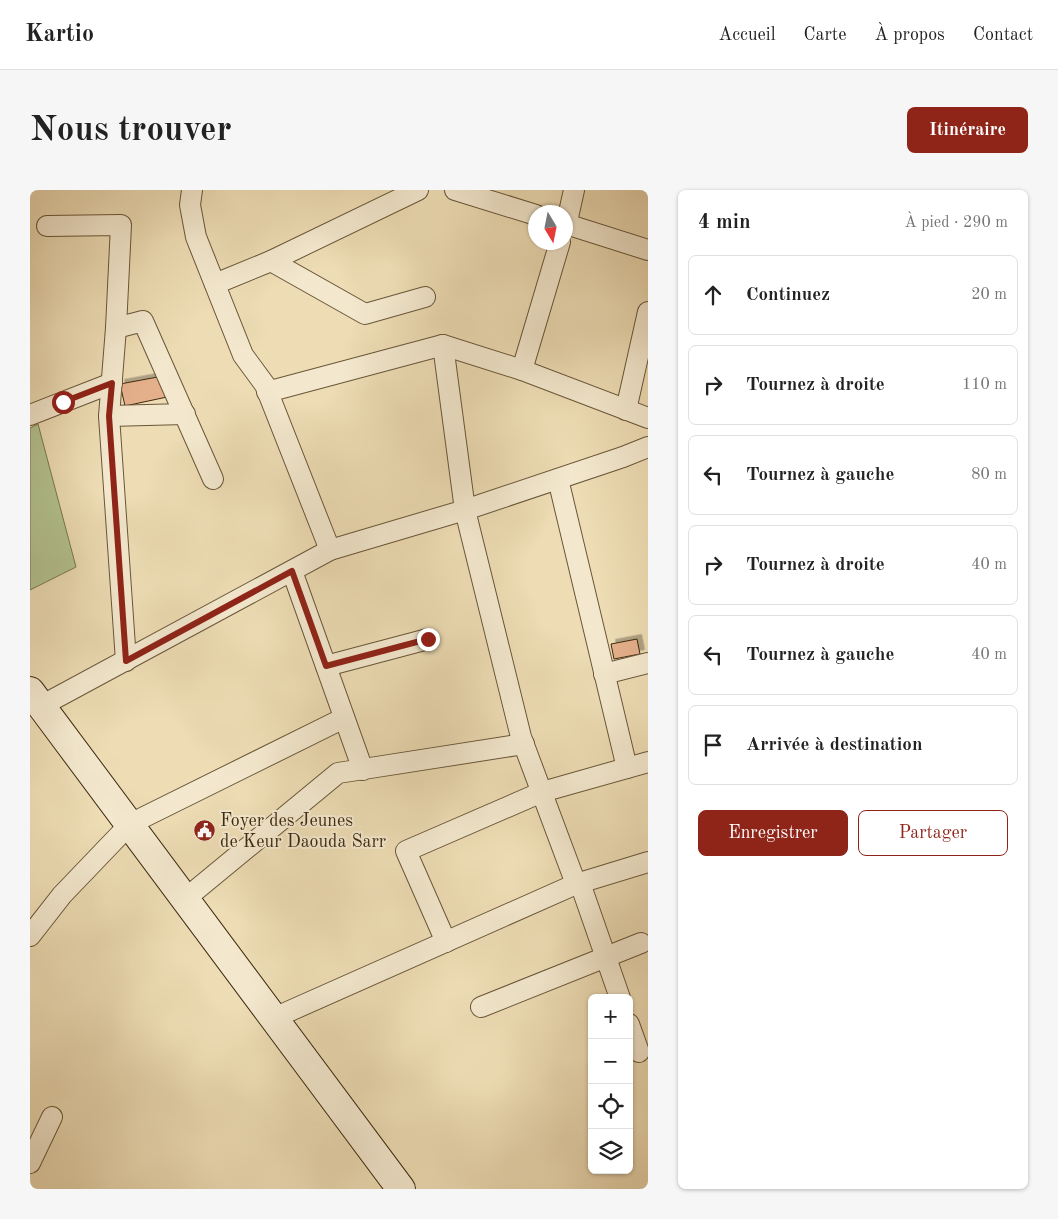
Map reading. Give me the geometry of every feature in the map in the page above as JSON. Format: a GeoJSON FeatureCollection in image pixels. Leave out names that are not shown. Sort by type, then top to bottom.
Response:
{"type":"FeatureCollection","features":[{"type":"Feature","properties":{"kind":"street"},"geometry":{"type":"LineString","coordinates":[[192,190],[190,205],[196,237],[243,355],[258,375],[267,392],[330,550]]}},
{"type":"Feature","properties":{"kind":"street"},"geometry":{"type":"LineString","coordinates":[[215,284],[270,261],[418,190]]}},
{"type":"Feature","properties":{"kind":"street"},"geometry":{"type":"LineString","coordinates":[[455,190],[528,213]]}},
{"type":"Feature","properties":{"kind":"street"},"geometry":{"type":"LineString","coordinates":[[571,205],[574,190]]}},
{"type":"Feature","properties":{"kind":"street"},"geometry":{"type":"LineString","coordinates":[[47,226],[121,225],[109,416],[126,661]]}},
{"type":"Feature","properties":{"kind":"street"},"geometry":{"type":"LineString","coordinates":[[573,227],[648,250]]}},
{"type":"Feature","properties":{"kind":"street"},"geometry":{"type":"LineString","coordinates":[[522,370],[558,250]]}},
{"type":"Feature","properties":{"kind":"street"},"geometry":{"type":"LineString","coordinates":[[270,261],[365,314],[425,297]]}},
{"type":"Feature","properties":{"kind":"street"},"geometry":{"type":"LineString","coordinates":[[626,410],[648,312]]}},
{"type":"Feature","properties":{"kind":"street"},"geometry":{"type":"LineString","coordinates":[[116,328],[143,321],[213,480]]}},
{"type":"Feature","properties":{"kind":"street"},"geometry":{"type":"LineString","coordinates":[[267,392],[443,345],[522,370],[648,418]]}},
{"type":"Feature","properties":{"kind":"street"},"geometry":{"type":"LineString","coordinates":[[443,345],[465,510],[524,744],[619,994]]}},
{"type":"Feature","properties":{"kind":"street"},"geometry":{"type":"LineString","coordinates":[[30,415],[112,383]]}},
{"type":"Feature","properties":{"kind":"street"},"geometry":{"type":"LineString","coordinates":[[109,416],[185,414]]}},
{"type":"Feature","properties":{"kind":"street"},"geometry":{"type":"LineString","coordinates":[[401,1189],[36,698],[126,661],[330,550],[465,510],[648,447]]}},
{"type":"Feature","properties":{"kind":"street"},"geometry":{"type":"LineString","coordinates":[[558,479],[627,768]]}},
{"type":"Feature","properties":{"kind":"street"},"geometry":{"type":"LineString","coordinates":[[292,571],[363,770]]}},
{"type":"Feature","properties":{"kind":"street"},"geometry":{"type":"LineString","coordinates":[[326,666],[428,639]]}},
{"type":"Feature","properties":{"kind":"street"},"geometry":{"type":"LineString","coordinates":[[604,674],[648,663]]}},
{"type":"Feature","properties":{"kind":"street"},"geometry":{"type":"LineString","coordinates":[[30,936],[62,895],[130,824],[344,718]]}},
{"type":"Feature","properties":{"kind":"street"},"geometry":{"type":"LineString","coordinates":[[185,899],[338,774],[524,744]]}},
{"type":"Feature","properties":{"kind":"street"},"geometry":{"type":"LineString","coordinates":[[446,942],[406,851],[542,792],[648,762]]}},
{"type":"Feature","properties":{"kind":"street"},"geometry":{"type":"LineString","coordinates":[[274,1018],[578,884],[648,862]]}},
{"type":"Feature","properties":{"kind":"street"},"geometry":{"type":"LineString","coordinates":[[481,1007],[641,943]]}},
{"type":"Feature","properties":{"kind":"street"},"geometry":{"type":"LineString","coordinates":[[633,1035],[639,1052]]}},
{"type":"Feature","properties":{"kind":"street"},"geometry":{"type":"LineString","coordinates":[[30,1163],[52,1117]]}},
{"type":"Feature","properties":{"kind":"green space"},"geometry":{"type":"Polygon","coordinates":[[[38,424],[76,567],[30,590],[30,428],[38,424]]]}},
{"type":"Feature","properties":{"kind":"building"},"geometry":{"type":"Polygon","coordinates":[[[163,376],[167,397],[125,406],[120,384],[163,376]]]}},
{"type":"Feature","properties":{"kind":"building"},"geometry":{"type":"Polygon","coordinates":[[[637,639],[640,654],[614,659],[611,644],[637,639]]]}},
{"type":"Feature","properties":{"kind":"place","name":"Foyer des Jeunes de Keur Daouda Sarr"},"geometry":{"type":"Point","coordinates":[204,831]}},
{"type":"Feature","properties":{"kind":"route"},"geometry":{"type":"LineString","coordinates":[[63,402],[112,383],[109,416],[126,661],[292,571],[326,666],[428,639]]}}]}
